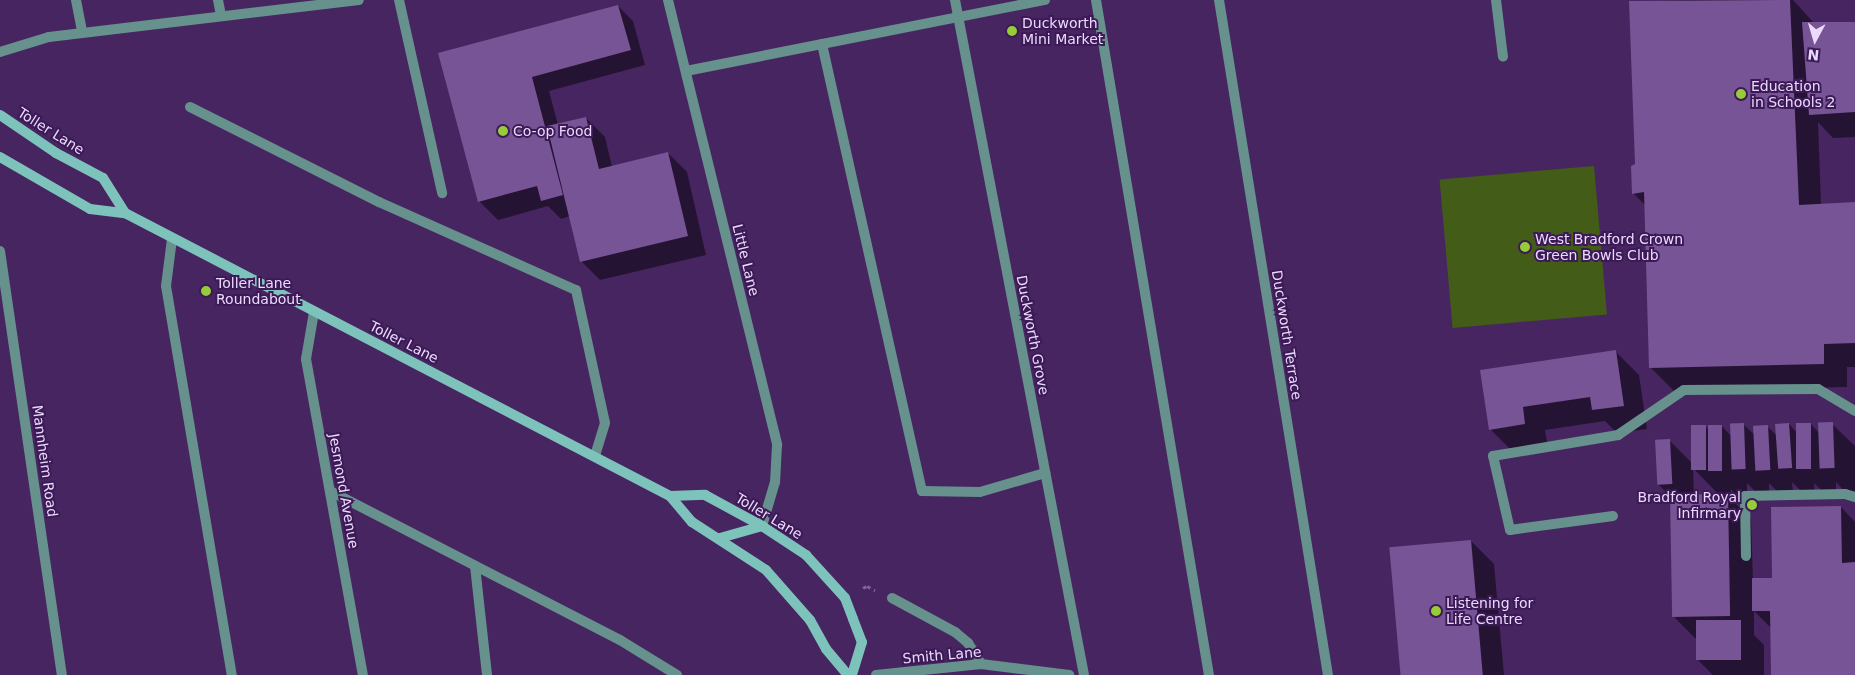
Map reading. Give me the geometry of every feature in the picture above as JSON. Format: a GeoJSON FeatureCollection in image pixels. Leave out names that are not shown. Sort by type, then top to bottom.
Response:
{"type":"FeatureCollection","features":[{"type":"Feature","properties":{"kind":"main road","name":"Toller Lane"},"geometry":{"type":"LineString","coordinates":[[0,115],[56,153],[103,178],[125,213]]}},
{"type":"Feature","properties":{"kind":"main road","name":"Toller Lane"},"geometry":{"type":"LineString","coordinates":[[0,157],[90,209],[125,213],[670,496],[692,522],[720,538],[766,570],[791,596],[810,620],[826,649],[850,675],[862,642],[844,598],[806,556],[762,526],[706,496],[670,496]]}},
{"type":"Feature","properties":{"kind":"main road"},"geometry":{"type":"LineString","coordinates":[[720,538],[762,526]]}},
{"type":"Feature","properties":{"kind":"street"},"geometry":{"type":"LineString","coordinates":[[76,0],[82,32]]}},
{"type":"Feature","properties":{"kind":"street"},"geometry":{"type":"LineString","coordinates":[[218,0],[221,15]]}},
{"type":"Feature","properties":{"kind":"street"},"geometry":{"type":"LineString","coordinates":[[0,52],[49,37],[82,32],[359,0]]}},
{"type":"Feature","properties":{"kind":"street"},"geometry":{"type":"LineString","coordinates":[[398,0],[442,193]]}},
{"type":"Feature","properties":{"kind":"street","name":"Little Lane"},"geometry":{"type":"LineString","coordinates":[[668,0],[777,445],[775,482],[762,526]]}},
{"type":"Feature","properties":{"kind":"street","name":"Duckworth Grove"},"geometry":{"type":"LineString","coordinates":[[955,0],[1084,675]]}},
{"type":"Feature","properties":{"kind":"street"},"geometry":{"type":"LineString","coordinates":[[686,72],[1046,0]]}},
{"type":"Feature","properties":{"kind":"street"},"geometry":{"type":"LineString","coordinates":[[1096,0],[1209,675]]}},
{"type":"Feature","properties":{"kind":"street","name":"Duckworth Terrace"},"geometry":{"type":"LineString","coordinates":[[1219,0],[1328,675]]}},
{"type":"Feature","properties":{"kind":"street"},"geometry":{"type":"LineString","coordinates":[[1496,0],[1503,57]]}},
{"type":"Feature","properties":{"kind":"street"},"geometry":{"type":"LineString","coordinates":[[822,44],[922,490],[980,492],[1045,474]]}},
{"type":"Feature","properties":{"kind":"street"},"geometry":{"type":"LineString","coordinates":[[190,107],[379,202],[576,290],[605,423],[595,456]]}},
{"type":"Feature","properties":{"kind":"street"},"geometry":{"type":"LineString","coordinates":[[172,239],[166,286],[232,675]]}},
{"type":"Feature","properties":{"kind":"street","name":"Mannheim Road"},"geometry":{"type":"LineString","coordinates":[[0,251],[62,675]]}},
{"type":"Feature","properties":{"kind":"street","name":"Jesmond Avenue"},"geometry":{"type":"LineString","coordinates":[[314,312],[306,359],[363,675]]}},
{"type":"Feature","properties":{"kind":"street"},"geometry":{"type":"LineString","coordinates":[[1613,516],[1510,530],[1493,456],[1618,435],[1684,390],[1818,389],[1855,411]]}},
{"type":"Feature","properties":{"kind":"street"},"geometry":{"type":"LineString","coordinates":[[330,491],[620,640],[678,675]]}},
{"type":"Feature","properties":{"kind":"street"},"geometry":{"type":"LineString","coordinates":[[1746,556],[1745,496],[1845,494],[1855,497]]}},
{"type":"Feature","properties":{"kind":"street"},"geometry":{"type":"LineString","coordinates":[[475,566],[487,675]]}},
{"type":"Feature","properties":{"kind":"street"},"geometry":{"type":"LineString","coordinates":[[892,598],[955,632],[968,643],[981,664],[983,675]]}},
{"type":"Feature","properties":{"kind":"street","name":"Smith Lane"},"geometry":{"type":"LineString","coordinates":[[876,675],[981,664],[1069,675]]}},
{"type":"Feature","properties":{"kind":"green space","name":"West Bradford Crown Green Bowls Club"},"geometry":{"type":"Polygon","coordinates":[[[1594,166],[1607,314],[1453,328],[1440,180],[1594,166]]]}},
{"type":"Feature","properties":{"kind":"building"},"geometry":{"type":"Polygon","coordinates":[[[1790,0],[1799,205],[1855,202],[1855,343],[1824,344],[1824,364],[1649,368],[1644,192],[1632,194],[1631,166],[1635,164],[1629,1],[1790,0]]]}},
{"type":"Feature","properties":{"kind":"building","name":"Co-op Food"},"geometry":{"type":"Polygon","coordinates":[[[618,5],[631,50],[532,77],[563,195],[541,201],[537,186],[478,202],[438,53],[618,5]]]}},
{"type":"Feature","properties":{"kind":"building"},"geometry":{"type":"Polygon","coordinates":[[[1802,22],[1855,22],[1855,112],[1809,115],[1802,22]]]}},
{"type":"Feature","properties":{"kind":"building"},"geometry":{"type":"Polygon","coordinates":[[[586,117],[599,169],[668,152],[688,236],[580,262],[547,126],[586,117]]]}},
{"type":"Feature","properties":{"kind":"building"},"geometry":{"type":"Polygon","coordinates":[[[1616,350],[1624,406],[1592,410],[1590,397],[1523,407],[1525,424],[1489,430],[1480,370],[1616,350]]]}},
{"type":"Feature","properties":{"kind":"building"},"geometry":{"type":"Polygon","coordinates":[[[1833,422],[1835,468],[1820,468],[1818,423],[1833,422]]]}},
{"type":"Feature","properties":{"kind":"building"},"geometry":{"type":"Polygon","coordinates":[[[1730,423],[1744,423],[1746,469],[1732,469],[1730,423]]]}},
{"type":"Feature","properties":{"kind":"building"},"geometry":{"type":"Polygon","coordinates":[[[1789,423],[1792,468],[1778,469],[1775,424],[1789,423]]]}},
{"type":"Feature","properties":{"kind":"building"},"geometry":{"type":"Polygon","coordinates":[[[1796,423],[1811,423],[1811,469],[1796,469],[1796,423]]]}},
{"type":"Feature","properties":{"kind":"building"},"geometry":{"type":"Polygon","coordinates":[[[1691,425],[1706,425],[1706,470],[1691,470],[1691,425]]]}},
{"type":"Feature","properties":{"kind":"building"},"geometry":{"type":"Polygon","coordinates":[[[1708,425],[1722,425],[1722,471],[1708,471],[1708,425]]]}},
{"type":"Feature","properties":{"kind":"building"},"geometry":{"type":"Polygon","coordinates":[[[1768,425],[1770,470],[1755,471],[1753,426],[1768,425]]]}},
{"type":"Feature","properties":{"kind":"building"},"geometry":{"type":"Polygon","coordinates":[[[1670,439],[1672,484],[1657,485],[1655,440],[1670,439]]]}},
{"type":"Feature","properties":{"kind":"building"},"geometry":{"type":"Polygon","coordinates":[[[1728,494],[1730,616],[1672,617],[1670,495],[1728,494]]]}},
{"type":"Feature","properties":{"kind":"building"},"geometry":{"type":"Polygon","coordinates":[[[1841,506],[1842,563],[1855,562],[1855,675],[1771,675],[1770,611],[1752,611],[1752,578],[1772,578],[1771,507],[1841,506]]]}},
{"type":"Feature","properties":{"kind":"building","name":"Listening for Life Centre"},"geometry":{"type":"Polygon","coordinates":[[[1471,540],[1483,675],[1400,675],[1389,547],[1471,540]]]}},
{"type":"Feature","properties":{"kind":"building"},"geometry":{"type":"Polygon","coordinates":[[[1696,620],[1741,620],[1741,660],[1696,660],[1696,620]]]}},
{"type":"Feature","properties":{"kind":"place","name":"Duckworth Mini Market"},"geometry":{"type":"Point","coordinates":[1012,31]}},
{"type":"Feature","properties":{"kind":"place","name":"Education in Schools 2"},"geometry":{"type":"Point","coordinates":[1741,94]}},
{"type":"Feature","properties":{"kind":"place","name":"Co-op Food"},"geometry":{"type":"Point","coordinates":[503,131]}},
{"type":"Feature","properties":{"kind":"place","name":"West Bradford Crown Green Bowls Club"},"geometry":{"type":"Point","coordinates":[1525,247]}},
{"type":"Feature","properties":{"kind":"place","name":"Toller Lane Roundabout"},"geometry":{"type":"Point","coordinates":[206,291]}},
{"type":"Feature","properties":{"kind":"place","name":"Bradford Royal Infirmary"},"geometry":{"type":"Point","coordinates":[1752,505]}},
{"type":"Feature","properties":{"kind":"place","name":"Listening for Life Centre"},"geometry":{"type":"Point","coordinates":[1436,611]}}]}
